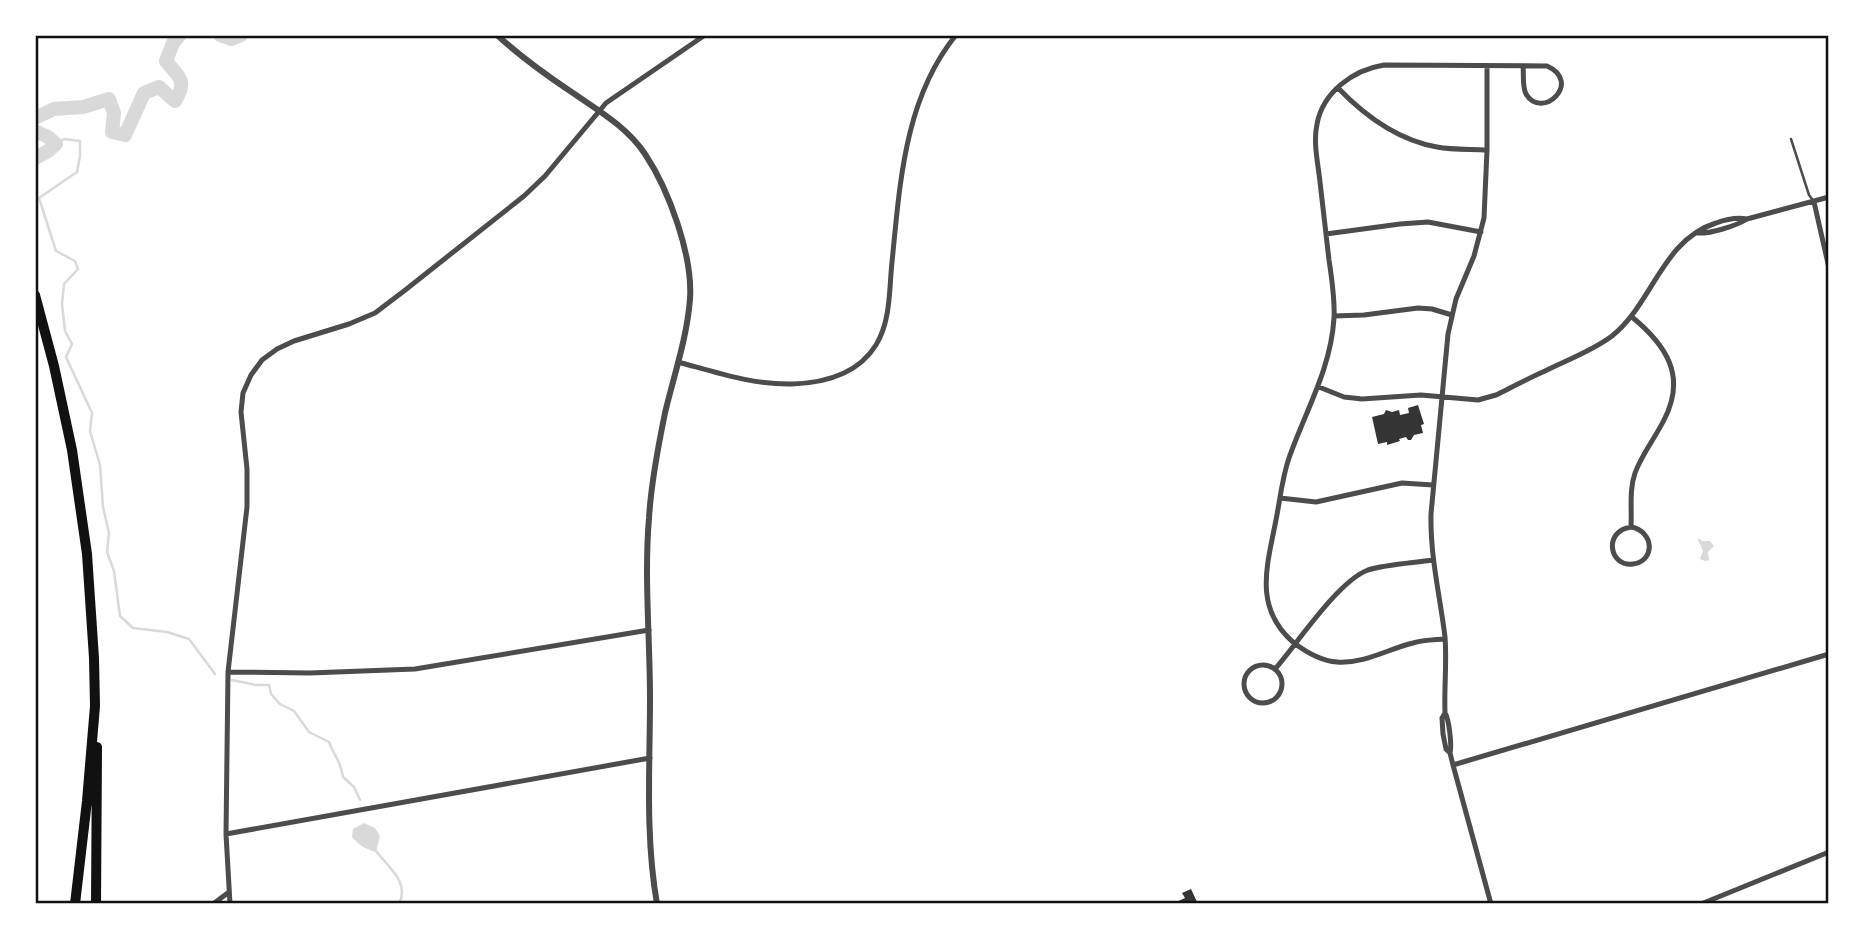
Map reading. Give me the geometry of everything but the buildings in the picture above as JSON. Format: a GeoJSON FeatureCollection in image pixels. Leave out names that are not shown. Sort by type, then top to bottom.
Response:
{"type":"FeatureCollection","features":[{"type":"Feature","properties":{"kind":"highway"},"geometry":{"type":"LineString","coordinates":[[35,295],[63,403],[81,506],[94,658],[97,752],[96,904]]}},
{"type":"Feature","properties":{"kind":"highway"},"geometry":{"type":"LineString","coordinates":[[75,904],[95,706]]}},
{"type":"Feature","properties":{"kind":"street"},"geometry":{"type":"LineString","coordinates":[[497,35],[542,72],[620,126],[645,153],[659,179],[687,259],[690,297],[686,326],[665,414],[650,502],[647,578],[649,840],[657,904]]}},
{"type":"Feature","properties":{"kind":"street"},"geometry":{"type":"LineString","coordinates":[[230,904],[226,834],[228,672],[247,507],[247,469],[241,412],[243,393],[251,375],[262,360],[277,349],[375,313],[531,189],[558,162],[599,110],[705,35]]}},
{"type":"Feature","properties":{"kind":"street"},"geometry":{"type":"LineString","coordinates":[[678,362],[753,381],[810,383],[846,373],[875,347],[884,329],[888,309],[902,167],[910,131],[929,76],[956,35]]}},
{"type":"Feature","properties":{"kind":"street"},"geometry":{"type":"LineString","coordinates":[[1445,639],[1416,642],[1354,661],[1339,662],[1318,657],[1296,644],[1278,626],[1265,591],[1266,570],[1288,462],[1319,387],[1329,354],[1334,316],[1315,136],[1325,103],[1338,88],[1363,70],[1384,65],[1547,66],[1559,76],[1561,84],[1555,99],[1543,103],[1535,102],[1529,97],[1524,86],[1523,66]]}},
{"type":"Feature","properties":{"kind":"street"},"geometry":{"type":"LineString","coordinates":[[1487,66],[1486,206],[1474,256],[1452,315],[1441,396],[1430,529],[1445,639],[1443,734],[1491,904]]}},
{"type":"Feature","properties":{"kind":"street"},"geometry":{"type":"LineString","coordinates":[[1338,88],[1356,106],[1390,130],[1415,141],[1438,147],[1487,149]]}},
{"type":"Feature","properties":{"kind":"street"},"geometry":{"type":"LineString","coordinates":[[1319,387],[1353,399],[1405,395],[1478,400],[1496,395],[1601,343],[1615,333],[1632,317],[1673,253],[1702,228],[1724,220],[1737,217],[1747,219],[1829,197]]}},
{"type":"Feature","properties":{"kind":"street"},"geometry":{"type":"LineString","coordinates":[[1814,202],[1829,268]]}},
{"type":"Feature","properties":{"kind":"street"},"geometry":{"type":"LineString","coordinates":[[1326,234],[1428,222],[1481,232]]}},
{"type":"Feature","properties":{"kind":"street"},"geometry":{"type":"LineString","coordinates":[[1334,316],[1418,308],[1452,315]]}},
{"type":"Feature","properties":{"kind":"street"},"geometry":{"type":"LineString","coordinates":[[1631,527],[1631,494],[1635,472],[1669,410],[1673,391],[1665,350],[1648,330],[1632,317]]}},
{"type":"Feature","properties":{"kind":"street"},"geometry":{"type":"LineString","coordinates":[[1280,498],[1316,502],[1402,483],[1433,485]]}},
{"type":"Feature","properties":{"kind":"street"},"geometry":{"type":"LineString","coordinates":[[1631,527],[1643,531],[1650,545],[1646,556],[1640,562],[1632,564],[1618,559],[1612,544],[1617,533],[1623,528],[1631,527]]}},
{"type":"Feature","properties":{"kind":"street"},"geometry":{"type":"LineString","coordinates":[[1275,669],[1350,581],[1370,570],[1433,560]]}},
{"type":"Feature","properties":{"kind":"street"},"geometry":{"type":"LineString","coordinates":[[228,672],[310,673],[415,669],[649,630]]}},
{"type":"Feature","properties":{"kind":"street"},"geometry":{"type":"LineString","coordinates":[[1453,765],[1829,654]]}},
{"type":"Feature","properties":{"kind":"street"},"geometry":{"type":"LineString","coordinates":[[1260,665],[1275,669],[1282,683],[1277,697],[1267,702],[1252,699],[1244,686],[1250,671],[1260,665]]}},
{"type":"Feature","properties":{"kind":"street"},"geometry":{"type":"LineString","coordinates":[[226,834],[649,758]]}},
{"type":"Feature","properties":{"kind":"street"},"geometry":{"type":"LineString","coordinates":[[1701,904],[1829,852]]}},
{"type":"Feature","properties":{"kind":"street"},"geometry":{"type":"LineString","coordinates":[[213,904],[229,892]]}},
{"type":"Feature","properties":{"kind":"lane"},"geometry":{"type":"LineString","coordinates":[[1791,139],[1809,195],[1814,202]]}},
{"type":"Feature","properties":{"kind":"shaded area"},"geometry":{"type":"Polygon","coordinates":[[[1699,538],[1702,541],[1710,541],[1714,546],[1708,552],[1709,560],[1700,559],[1703,551],[1699,538]]]}},
{"type":"Feature","properties":{"kind":"shaded area"},"geometry":{"type":"Polygon","coordinates":[[[364,823],[375,828],[380,836],[376,852],[362,846],[352,837],[353,829],[364,823]]]}},
{"type":"Feature","properties":{"kind":"waterway"},"geometry":{"type":"LineString","coordinates":[[35,118],[54,109],[83,107],[109,99],[114,113],[112,132],[125,135],[144,93],[159,87],[175,101],[179,94],[180,79],[166,61],[173,43],[180,35]]}},
{"type":"Feature","properties":{"kind":"waterway"},"geometry":{"type":"LineString","coordinates":[[220,35],[231,39],[241,35]]}},
{"type":"Feature","properties":{"kind":"waterway"},"geometry":{"type":"LineString","coordinates":[[35,131],[56,144],[35,158]]}},
{"type":"Feature","properties":{"kind":"waterway"},"geometry":{"type":"LineString","coordinates":[[56,144],[64,139],[80,141],[77,172],[39,198],[56,251],[75,261],[78,269],[64,284],[62,304],[65,331],[72,344],[66,357],[92,413],[90,431],[100,465],[103,507],[109,533],[107,552],[114,571],[120,616],[133,628],[167,632],[189,639],[215,674]]}},
{"type":"Feature","properties":{"kind":"waterway"},"geometry":{"type":"LineString","coordinates":[[232,680],[269,685],[271,694],[280,704],[294,711],[309,732],[329,742],[343,777],[354,787],[360,800]]}},
{"type":"Feature","properties":{"kind":"waterway"},"geometry":{"type":"LineString","coordinates":[[376,851],[400,882],[402,896],[399,904]]}}]}
